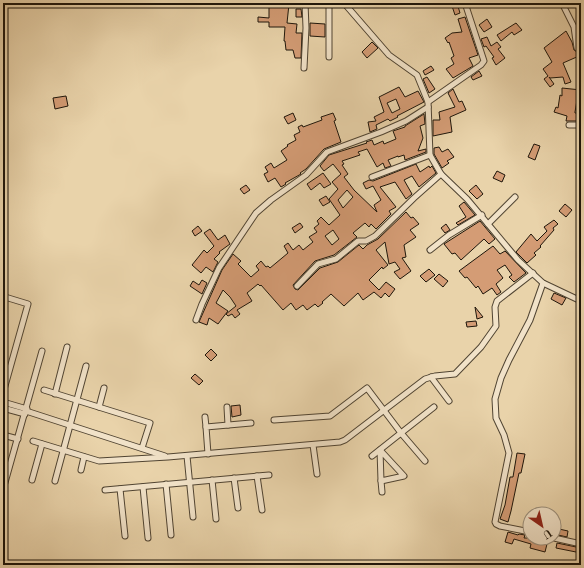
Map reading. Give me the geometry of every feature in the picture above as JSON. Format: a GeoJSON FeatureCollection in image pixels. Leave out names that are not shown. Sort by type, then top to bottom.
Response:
{"type":"FeatureCollection","features":[{"type":"Feature","properties":{"kind":"street"},"geometry":{"type":"LineString","coordinates":[[304,68],[306,28],[305,3]]}},
{"type":"Feature","properties":{"kind":"street"},"geometry":{"type":"LineString","coordinates":[[329,3],[329,57]]}},
{"type":"Feature","properties":{"kind":"street"},"geometry":{"type":"LineString","coordinates":[[344,3],[388,55],[417,75],[428,104],[430,155],[442,174],[467,199],[518,260],[543,282],[581,300]]}},
{"type":"Feature","properties":{"kind":"street"},"geometry":{"type":"LineString","coordinates":[[196,320],[219,268],[256,212],[306,175],[327,152],[406,121],[481,65],[484,61],[465,3]]}},
{"type":"Feature","properties":{"kind":"street"},"geometry":{"type":"LineString","coordinates":[[562,3],[574,26],[577,48]]}},
{"type":"Feature","properties":{"kind":"street"},"geometry":{"type":"LineString","coordinates":[[569,125],[581,125]]}},
{"type":"Feature","properties":{"kind":"street"},"geometry":{"type":"LineString","coordinates":[[372,177],[430,155]]}},
{"type":"Feature","properties":{"kind":"street"},"geometry":{"type":"LineString","coordinates":[[297,286],[318,264],[336,259],[358,241],[366,241],[375,236],[436,177],[442,174]]}},
{"type":"Feature","properties":{"kind":"street"},"geometry":{"type":"LineString","coordinates":[[488,224],[515,197]]}},
{"type":"Feature","properties":{"kind":"street"},"geometry":{"type":"LineString","coordinates":[[430,250],[449,235],[482,216]]}},
{"type":"Feature","properties":{"kind":"street"},"geometry":{"type":"LineString","coordinates":[[32,441],[99,461],[187,456],[343,441],[420,383],[432,377],[453,375],[459,371],[481,347],[496,326],[495,307],[497,301],[533,273]]}},
{"type":"Feature","properties":{"kind":"street"},"geometry":{"type":"LineString","coordinates":[[522,530],[500,526],[495,522],[509,453],[504,435],[496,418],[495,399],[501,378],[530,320],[543,282]]}},
{"type":"Feature","properties":{"kind":"street"},"geometry":{"type":"LineString","coordinates":[[3,304],[5,297],[28,304],[5,376],[3,393]]}},
{"type":"Feature","properties":{"kind":"street"},"geometry":{"type":"LineString","coordinates":[[55,394],[67,347]]}},
{"type":"Feature","properties":{"kind":"street"},"geometry":{"type":"LineString","coordinates":[[4,486],[42,350]]}},
{"type":"Feature","properties":{"kind":"street"},"geometry":{"type":"LineString","coordinates":[[55,481],[86,366]]}},
{"type":"Feature","properties":{"kind":"street"},"geometry":{"type":"LineString","coordinates":[[432,377],[449,401]]}},
{"type":"Feature","properties":{"kind":"street"},"geometry":{"type":"LineString","coordinates":[[99,407],[104,388]]}},
{"type":"Feature","properties":{"kind":"street"},"geometry":{"type":"LineString","coordinates":[[274,420],[330,416],[367,388],[401,433],[425,461]]}},
{"type":"Feature","properties":{"kind":"street"},"geometry":{"type":"LineString","coordinates":[[44,390],[150,423],[142,448]]}},
{"type":"Feature","properties":{"kind":"street"},"geometry":{"type":"LineString","coordinates":[[3,402],[26,411],[168,457]]}},
{"type":"Feature","properties":{"kind":"street"},"geometry":{"type":"LineString","coordinates":[[227,407],[228,425]]}},
{"type":"Feature","properties":{"kind":"street"},"geometry":{"type":"LineString","coordinates":[[372,456],[434,407]]}},
{"type":"Feature","properties":{"kind":"street"},"geometry":{"type":"LineString","coordinates":[[3,408],[26,411]]}},
{"type":"Feature","properties":{"kind":"street"},"geometry":{"type":"LineString","coordinates":[[205,417],[208,454]]}},
{"type":"Feature","properties":{"kind":"street"},"geometry":{"type":"LineString","coordinates":[[206,427],[252,423]]}},
{"type":"Feature","properties":{"kind":"street"},"geometry":{"type":"LineString","coordinates":[[3,434],[18,439]]}},
{"type":"Feature","properties":{"kind":"street"},"geometry":{"type":"LineString","coordinates":[[32,480],[42,444]]}},
{"type":"Feature","properties":{"kind":"street"},"geometry":{"type":"LineString","coordinates":[[313,445],[317,474]]}},
{"type":"Feature","properties":{"kind":"street"},"geometry":{"type":"LineString","coordinates":[[380,450],[404,476],[381,481]]}},
{"type":"Feature","properties":{"kind":"street"},"geometry":{"type":"LineString","coordinates":[[380,450],[382,492]]}},
{"type":"Feature","properties":{"kind":"street"},"geometry":{"type":"LineString","coordinates":[[187,456],[193,517]]}},
{"type":"Feature","properties":{"kind":"street"},"geometry":{"type":"LineString","coordinates":[[81,470],[84,457]]}},
{"type":"Feature","properties":{"kind":"street"},"geometry":{"type":"LineString","coordinates":[[105,490],[269,475]]}},
{"type":"Feature","properties":{"kind":"street"},"geometry":{"type":"LineString","coordinates":[[257,476],[262,510]]}},
{"type":"Feature","properties":{"kind":"street"},"geometry":{"type":"LineString","coordinates":[[234,478],[238,508]]}},
{"type":"Feature","properties":{"kind":"street"},"geometry":{"type":"LineString","coordinates":[[212,480],[216,519]]}},
{"type":"Feature","properties":{"kind":"street"},"geometry":{"type":"LineString","coordinates":[[166,484],[171,535]]}},
{"type":"Feature","properties":{"kind":"street"},"geometry":{"type":"LineString","coordinates":[[142,487],[148,538]]}},
{"type":"Feature","properties":{"kind":"street"},"geometry":{"type":"LineString","coordinates":[[120,489],[125,536]]}},
{"type":"Feature","properties":{"kind":"street"},"geometry":{"type":"LineString","coordinates":[[562,540],[581,544]]}},
{"type":"Feature","properties":{"kind":"building"},"geometry":{"type":"Polygon","coordinates":[[[269,3],[289,4],[287,23],[297,24],[296,33],[302,33],[301,58],[295,58],[293,50],[286,50],[284,41],[285,27],[269,27],[269,22],[258,22],[258,17],[269,18],[269,3]]]}},
{"type":"Feature","properties":{"kind":"building"},"geometry":{"type":"Polygon","coordinates":[[[451,3],[457,3],[460,13],[455,15],[451,3]]]}},
{"type":"Feature","properties":{"kind":"building"},"geometry":{"type":"Polygon","coordinates":[[[296,9],[301,9],[302,17],[296,17],[296,9]]]}},
{"type":"Feature","properties":{"kind":"building"},"geometry":{"type":"Polygon","coordinates":[[[465,17],[478,55],[469,58],[473,66],[453,78],[446,69],[454,64],[451,58],[454,56],[449,42],[448,43],[445,38],[452,33],[462,32],[458,19],[465,17]]]}},
{"type":"Feature","properties":{"kind":"building"},"geometry":{"type":"Polygon","coordinates":[[[487,19],[492,27],[484,32],[479,25],[487,19]]]}},
{"type":"Feature","properties":{"kind":"building"},"geometry":{"type":"Polygon","coordinates":[[[310,23],[325,24],[325,37],[310,36],[310,23]]]}},
{"type":"Feature","properties":{"kind":"building"},"geometry":{"type":"Polygon","coordinates":[[[516,23],[522,30],[514,35],[512,32],[501,41],[497,35],[516,23]]]}},
{"type":"Feature","properties":{"kind":"building"},"geometry":{"type":"Polygon","coordinates":[[[566,31],[572,42],[574,50],[579,56],[563,63],[571,82],[565,84],[563,77],[549,77],[554,84],[550,87],[544,79],[548,76],[543,69],[552,62],[544,48],[566,31]]]}},
{"type":"Feature","properties":{"kind":"building"},"geometry":{"type":"Polygon","coordinates":[[[487,37],[491,46],[497,42],[501,47],[498,49],[505,58],[496,65],[492,58],[494,57],[486,46],[484,47],[481,39],[487,37]]]}},
{"type":"Feature","properties":{"kind":"building"},"geometry":{"type":"Polygon","coordinates":[[[372,42],[378,48],[367,58],[362,52],[372,42]]]}},
{"type":"Feature","properties":{"kind":"building"},"geometry":{"type":"Polygon","coordinates":[[[431,66],[434,70],[425,75],[423,71],[431,66]]]}},
{"type":"Feature","properties":{"kind":"building"},"geometry":{"type":"Polygon","coordinates":[[[479,71],[482,76],[473,80],[471,77],[479,71]]]}},
{"type":"Feature","properties":{"kind":"building"},"geometry":{"type":"Polygon","coordinates":[[[427,77],[435,89],[429,93],[423,79],[427,77]]]}},
{"type":"Feature","properties":{"kind":"building"},"geometry":{"type":"Polygon","coordinates":[[[399,87],[405,97],[418,91],[424,102],[390,121],[388,119],[376,125],[377,129],[370,132],[368,122],[376,121],[374,117],[384,112],[379,97],[399,87]],[[396,99],[387,103],[392,113],[400,109],[396,99]]]}},
{"type":"Feature","properties":{"kind":"building"},"geometry":{"type":"Polygon","coordinates":[[[562,88],[581,90],[581,100],[577,100],[575,113],[581,113],[581,121],[566,121],[567,116],[554,112],[556,107],[558,108],[560,95],[562,96],[562,88]]]}},
{"type":"Feature","properties":{"kind":"building"},"geometry":{"type":"Polygon","coordinates":[[[453,89],[459,102],[462,101],[466,110],[450,117],[452,132],[433,136],[433,120],[440,120],[439,112],[455,107],[448,93],[453,89]]]}},
{"type":"Feature","properties":{"kind":"building"},"geometry":{"type":"Polygon","coordinates":[[[66,96],[68,106],[55,109],[53,98],[66,96]]]}},
{"type":"Feature","properties":{"kind":"building"},"geometry":{"type":"Polygon","coordinates":[[[293,113],[296,120],[288,124],[284,117],[293,113]]]}},
{"type":"Feature","properties":{"kind":"building"},"geometry":{"type":"Polygon","coordinates":[[[333,113],[341,142],[324,149],[306,169],[300,173],[301,174],[281,187],[275,178],[268,182],[264,174],[268,172],[265,167],[271,163],[274,168],[287,160],[281,151],[288,146],[287,145],[296,140],[294,135],[300,132],[298,127],[302,125],[303,127],[322,120],[321,117],[333,113]]]}},
{"type":"Feature","properties":{"kind":"building"},"geometry":{"type":"Polygon","coordinates":[[[424,114],[425,124],[420,126],[423,138],[418,151],[426,149],[426,152],[405,160],[404,155],[398,156],[388,160],[391,166],[385,168],[383,163],[377,167],[367,149],[358,152],[360,155],[342,161],[344,164],[342,165],[348,174],[344,177],[354,190],[377,212],[374,205],[381,200],[373,186],[366,189],[363,183],[369,180],[373,181],[416,164],[420,172],[429,166],[430,168],[432,166],[436,173],[419,187],[412,176],[404,180],[412,194],[406,199],[395,182],[380,187],[396,207],[389,211],[391,214],[376,229],[371,224],[369,227],[365,223],[353,233],[357,237],[334,255],[315,261],[293,285],[295,289],[298,290],[320,268],[338,262],[359,245],[363,249],[378,239],[406,212],[419,224],[410,230],[416,237],[404,245],[406,257],[402,258],[411,271],[400,279],[394,272],[400,269],[395,262],[389,264],[385,242],[376,250],[388,265],[383,269],[382,267],[369,280],[379,290],[386,282],[395,289],[389,297],[385,293],[381,298],[374,292],[363,300],[358,293],[344,306],[331,294],[318,307],[315,304],[307,310],[303,305],[296,310],[291,303],[283,310],[261,285],[260,286],[258,284],[247,293],[252,301],[237,310],[240,314],[235,318],[232,314],[228,316],[226,314],[236,306],[223,290],[216,303],[228,311],[218,324],[209,318],[207,325],[199,322],[222,270],[233,254],[241,261],[238,264],[251,277],[259,270],[256,266],[261,261],[266,267],[268,266],[270,268],[288,253],[284,246],[288,243],[293,250],[299,245],[303,250],[313,242],[309,237],[317,232],[314,228],[319,224],[317,221],[321,217],[329,225],[340,215],[329,199],[338,189],[332,182],[341,174],[333,164],[324,171],[320,166],[329,155],[372,140],[374,145],[383,141],[384,144],[396,139],[393,131],[405,126],[424,114]],[[347,190],[338,200],[343,208],[353,197],[347,190]],[[333,230],[325,236],[332,245],[339,239],[333,230]]]}},
{"type":"Feature","properties":{"kind":"building"},"geometry":{"type":"Polygon","coordinates":[[[534,144],[540,146],[535,160],[528,157],[534,144]]]}},
{"type":"Feature","properties":{"kind":"building"},"geometry":{"type":"Polygon","coordinates":[[[439,147],[442,152],[448,149],[454,157],[447,161],[449,163],[442,168],[434,154],[434,148],[439,147]]]}},
{"type":"Feature","properties":{"kind":"building"},"geometry":{"type":"Polygon","coordinates":[[[497,171],[505,175],[502,182],[493,178],[497,171]]]}},
{"type":"Feature","properties":{"kind":"building"},"geometry":{"type":"Polygon","coordinates":[[[323,173],[331,184],[324,188],[320,183],[311,190],[307,184],[323,173]]]}},
{"type":"Feature","properties":{"kind":"building"},"geometry":{"type":"Polygon","coordinates":[[[246,185],[250,190],[244,194],[240,189],[246,185]]]}},
{"type":"Feature","properties":{"kind":"building"},"geometry":{"type":"Polygon","coordinates":[[[476,185],[483,194],[477,199],[469,191],[476,185]]]}},
{"type":"Feature","properties":{"kind":"building"},"geometry":{"type":"Polygon","coordinates":[[[326,196],[330,202],[323,206],[319,200],[326,196]]]}},
{"type":"Feature","properties":{"kind":"building"},"geometry":{"type":"Polygon","coordinates":[[[464,202],[475,215],[458,225],[456,223],[466,217],[459,206],[464,202]]]}},
{"type":"Feature","properties":{"kind":"building"},"geometry":{"type":"Polygon","coordinates":[[[565,204],[572,210],[566,217],[559,211],[565,204]]]}},
{"type":"Feature","properties":{"kind":"building"},"geometry":{"type":"Polygon","coordinates":[[[554,220],[558,224],[553,228],[554,230],[540,246],[541,247],[534,253],[536,255],[527,263],[516,252],[531,234],[537,241],[547,231],[544,227],[554,220]]]}},
{"type":"Feature","properties":{"kind":"building"},"geometry":{"type":"Polygon","coordinates":[[[480,221],[495,239],[489,244],[484,239],[461,260],[455,253],[452,254],[444,244],[480,221]]]}},
{"type":"Feature","properties":{"kind":"building"},"geometry":{"type":"Polygon","coordinates":[[[300,223],[303,227],[295,233],[292,228],[300,223]]]}},
{"type":"Feature","properties":{"kind":"building"},"geometry":{"type":"Polygon","coordinates":[[[446,224],[450,230],[445,233],[441,228],[446,224]]]}},
{"type":"Feature","properties":{"kind":"building"},"geometry":{"type":"Polygon","coordinates":[[[198,226],[202,231],[195,236],[192,231],[198,226]]]}},
{"type":"Feature","properties":{"kind":"building"},"geometry":{"type":"Polygon","coordinates":[[[210,229],[218,240],[225,235],[230,244],[219,252],[220,253],[214,259],[218,262],[213,272],[206,267],[201,273],[192,265],[204,250],[207,253],[214,246],[204,233],[210,229]]]}},
{"type":"Feature","properties":{"kind":"building"},"geometry":{"type":"Polygon","coordinates":[[[493,246],[500,254],[505,251],[526,273],[514,282],[509,277],[512,275],[505,265],[497,270],[503,278],[496,284],[501,292],[497,295],[492,288],[483,294],[478,286],[476,288],[467,277],[465,278],[459,271],[493,246]]]}},
{"type":"Feature","properties":{"kind":"building"},"geometry":{"type":"Polygon","coordinates":[[[429,269],[435,275],[426,282],[420,276],[429,269]]]}},
{"type":"Feature","properties":{"kind":"building"},"geometry":{"type":"Polygon","coordinates":[[[439,274],[448,281],[443,287],[434,279],[439,274]]]}},
{"type":"Feature","properties":{"kind":"building"},"geometry":{"type":"Polygon","coordinates":[[[202,280],[207,283],[202,294],[190,286],[193,281],[199,285],[202,280]]]}},
{"type":"Feature","properties":{"kind":"building"},"geometry":{"type":"Polygon","coordinates":[[[554,293],[566,298],[562,305],[551,299],[554,293]]]}},
{"type":"Feature","properties":{"kind":"building"},"geometry":{"type":"Polygon","coordinates":[[[475,307],[483,317],[477,319],[475,307]]]}},
{"type":"Feature","properties":{"kind":"building"},"geometry":{"type":"Polygon","coordinates":[[[476,321],[477,326],[467,327],[466,322],[476,321]]]}},
{"type":"Feature","properties":{"kind":"building"},"geometry":{"type":"Polygon","coordinates":[[[211,349],[217,355],[211,361],[205,355],[211,349]]]}},
{"type":"Feature","properties":{"kind":"building"},"geometry":{"type":"Polygon","coordinates":[[[195,374],[203,381],[199,385],[191,378],[195,374]]]}},
{"type":"Feature","properties":{"kind":"building"},"geometry":{"type":"Polygon","coordinates":[[[240,405],[241,415],[232,417],[231,406],[240,405]]]}},
{"type":"Feature","properties":{"kind":"building"},"geometry":{"type":"Polygon","coordinates":[[[517,453],[525,454],[521,473],[519,473],[508,522],[500,519],[505,505],[510,477],[513,477],[517,453]]]}},
{"type":"Feature","properties":{"kind":"building"},"geometry":{"type":"Polygon","coordinates":[[[562,530],[568,531],[567,537],[562,536],[562,530]]]}},
{"type":"Feature","properties":{"kind":"building"},"geometry":{"type":"Polygon","coordinates":[[[508,532],[522,534],[522,541],[514,539],[512,544],[505,542],[508,532]]]}},
{"type":"Feature","properties":{"kind":"building"},"geometry":{"type":"Polygon","coordinates":[[[562,544],[581,548],[581,553],[556,548],[556,546],[562,546],[562,544]]]}},
{"type":"Feature","properties":{"kind":"building"},"geometry":{"type":"Polygon","coordinates":[[[530,546],[546,546],[545,552],[530,548],[530,546]]]}}]}
